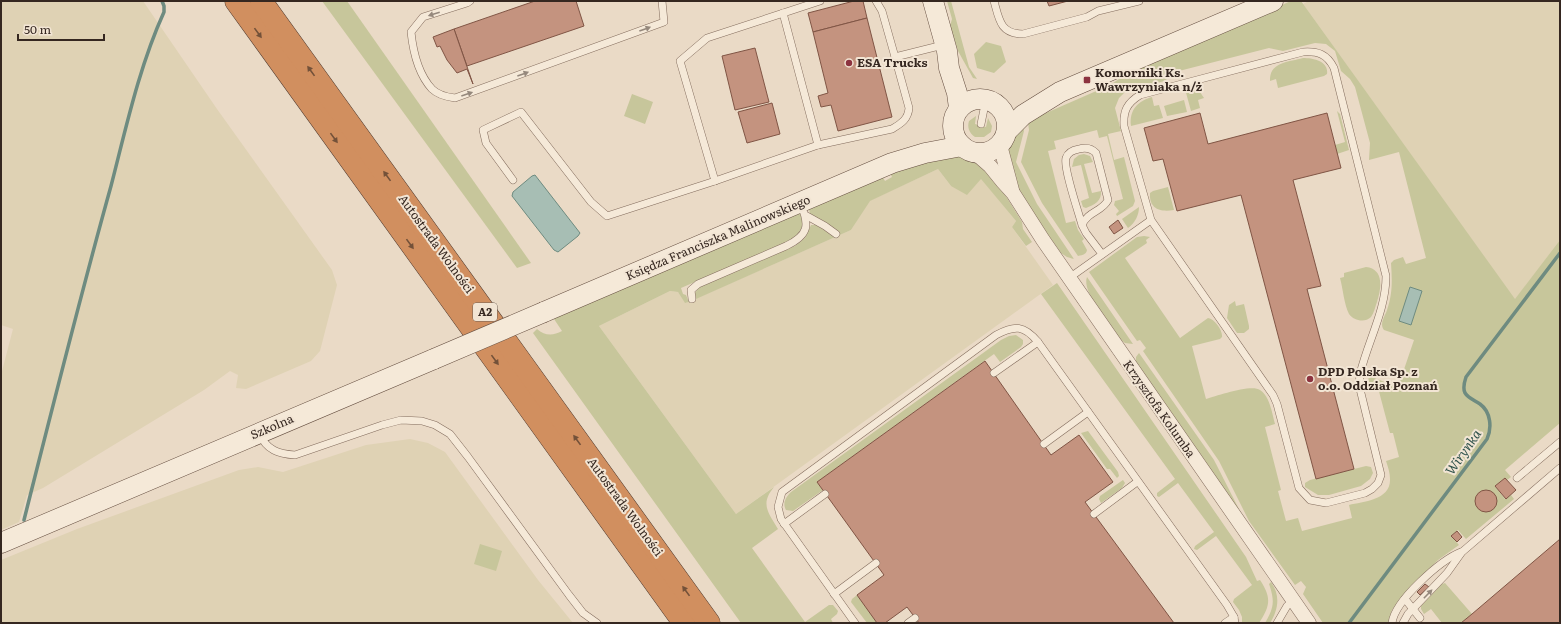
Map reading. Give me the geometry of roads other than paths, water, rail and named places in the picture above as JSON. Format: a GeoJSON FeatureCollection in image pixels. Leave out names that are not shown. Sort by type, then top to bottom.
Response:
{"type":"FeatureCollection","features":[{"type":"Feature","properties":{"kind":"highway","name":"Autostrada Wolności"},"geometry":{"type":"LineString","coordinates":[[236,1],[684,623]]}},
{"type":"Feature","properties":{"kind":"highway","name":"Autostrada Wolności"},"geometry":{"type":"LineString","coordinates":[[261,1],[709,623]]}},
{"type":"Feature","properties":{"kind":"street"},"geometry":{"type":"LineString","coordinates":[[933,1],[957,93],[954,134],[968,149],[988,152],[1004,138],[1022,115],[1060,92],[1273,1]]}},
{"type":"Feature","properties":{"kind":"street"},"geometry":{"type":"LineString","coordinates":[[946,48],[966,84],[989,101],[1008,121],[1004,138]]}},
{"type":"Feature","properties":{"kind":"street"},"geometry":{"type":"LineString","coordinates":[[956,117],[966,102],[974,99],[989,101],[1060,92]]}},
{"type":"Feature","properties":{"kind":"street","name":"Księdza Franciszka Malinowskiego"},"geometry":{"type":"LineString","coordinates":[[544,312],[803,209],[892,163],[937,137],[956,117]]}},
{"type":"Feature","properties":{"kind":"street","name":"Krzysztofa Kolumba"},"geometry":{"type":"LineString","coordinates":[[1004,138],[1012,193]]}},
{"type":"Feature","properties":{"kind":"street","name":"Księdza Franciszka Malinowskiego"},"geometry":{"type":"LineString","coordinates":[[892,163],[929,152],[968,149]]}},
{"type":"Feature","properties":{"kind":"street","name":"Krzysztofa Kolumba"},"geometry":{"type":"LineString","coordinates":[[968,149],[990,166],[1012,193],[1069,278],[1309,623]]}},
{"type":"Feature","properties":{"kind":"street","name":"Szkolna"},"geometry":{"type":"LineString","coordinates":[[1,543],[544,312]]}},
{"type":"Feature","properties":{"kind":"lane"},"geometry":{"type":"LineString","coordinates":[[470,1],[423,17],[411,32],[412,46],[424,77],[432,89],[444,96],[455,98],[664,22],[662,1]]}},
{"type":"Feature","properties":{"kind":"lane"},"geometry":{"type":"LineString","coordinates":[[715,181],[680,61],[707,38],[820,1]]}},
{"type":"Feature","properties":{"kind":"lane"},"geometry":{"type":"LineString","coordinates":[[514,180],[486,143],[483,130],[521,112],[591,202],[607,216],[715,181],[818,145],[892,128],[905,120],[908,114],[908,108],[882,11],[876,1]]}},
{"type":"Feature","properties":{"kind":"lane"},"geometry":{"type":"LineString","coordinates":[[994,1],[1002,26],[1008,32],[1023,34],[1087,17],[1098,11],[1139,1]]}},
{"type":"Feature","properties":{"kind":"lane"},"geometry":{"type":"LineString","coordinates":[[783,13],[818,145]]}},
{"type":"Feature","properties":{"kind":"lane"},"geometry":{"type":"LineString","coordinates":[[894,57],[946,48]]}},
{"type":"Feature","properties":{"kind":"lane"},"geometry":{"type":"LineString","coordinates":[[1303,52],[1318,52],[1330,60],[1336,75],[1386,276],[1386,289],[1383,304],[1360,374],[1359,385],[1381,475],[1378,483],[1372,489],[1365,493],[1326,503],[1310,500],[1304,495],[1299,488],[1277,404],[1272,395],[1151,220],[1124,126],[1124,111],[1134,98],[1140,95],[1303,52]]}},
{"type":"Feature","properties":{"kind":"lane"},"geometry":{"type":"LineString","coordinates":[[980,124],[989,101]]}},
{"type":"Feature","properties":{"kind":"lane"},"geometry":{"type":"LineString","coordinates":[[1082,225],[1088,216],[1103,206],[1108,200],[1096,153],[1092,150],[1083,148],[1069,153],[1066,158],[1066,163],[1082,225],[1086,233],[1102,254]]}},
{"type":"Feature","properties":{"kind":"lane"},"geometry":{"type":"LineString","coordinates":[[803,209],[836,234]]}},
{"type":"Feature","properties":{"kind":"lane"},"geometry":{"type":"LineString","coordinates":[[692,299],[692,290],[698,284],[798,240],[805,229],[803,209]]}},
{"type":"Feature","properties":{"kind":"lane"},"geometry":{"type":"LineString","coordinates":[[1069,278],[1151,220]]}},
{"type":"Feature","properties":{"kind":"lane"},"geometry":{"type":"LineString","coordinates":[[855,623],[780,518],[778,506],[780,496],[785,489],[996,336],[1006,330],[1017,328],[1028,331],[1038,342],[1235,620],[1225,623]]}},
{"type":"Feature","properties":{"kind":"lane"},"geometry":{"type":"LineString","coordinates":[[994,373],[1038,342]]}},
{"type":"Feature","properties":{"kind":"lane"},"geometry":{"type":"LineString","coordinates":[[1044,444],[1088,412]]}},
{"type":"Feature","properties":{"kind":"lane"},"geometry":{"type":"LineString","coordinates":[[260,432],[262,439],[268,447],[280,454],[295,455],[382,425],[401,420],[422,421],[435,425],[450,434],[569,595],[583,613],[596,623]]}},
{"type":"Feature","properties":{"kind":"lane"},"geometry":{"type":"LineString","coordinates":[[1517,478],[1560,442]]}},
{"type":"Feature","properties":{"kind":"lane"},"geometry":{"type":"LineString","coordinates":[[1402,623],[1413,609],[1443,578],[1462,552],[1560,468]]}},
{"type":"Feature","properties":{"kind":"lane"},"geometry":{"type":"LineString","coordinates":[[1094,514],[1138,482]]}},
{"type":"Feature","properties":{"kind":"lane"},"geometry":{"type":"LineString","coordinates":[[784,524],[826,494]]}},
{"type":"Feature","properties":{"kind":"lane"},"geometry":{"type":"LineString","coordinates":[[1392,623],[1395,612],[1405,599],[1434,569],[1449,558],[1462,552]]}},
{"type":"Feature","properties":{"kind":"lane"},"geometry":{"type":"LineString","coordinates":[[834,594],[876,564]]}},
{"type":"Feature","properties":{"kind":"lane"},"geometry":{"type":"LineString","coordinates":[[1405,599],[1420,618]]}},
{"type":"Feature","properties":{"kind":"lane"},"geometry":{"type":"LineString","coordinates":[[1277,623],[1286,606],[1293,601]]}},
{"type":"Feature","properties":{"kind":"lane"},"geometry":{"type":"LineString","coordinates":[[908,623],[915,618]]}},
{"type":"Feature","properties":{"kind":"waterway"},"geometry":{"type":"LineString","coordinates":[[24,520],[77,311],[140,76],[164,12],[162,1]]}},
{"type":"Feature","properties":{"kind":"waterway","name":"Wirynka"},"geometry":{"type":"LineString","coordinates":[[1349,623],[1487,439],[1490,430],[1490,420],[1484,407],[1468,397],[1464,391],[1466,377],[1560,253]]}},
{"type":"Feature","properties":{"kind":"place","name":"ESA Trucks"},"geometry":{"type":"Point","coordinates":[849,63]}},
{"type":"Feature","properties":{"kind":"place","name":"Komorniki Ks. Wawrzyniaka n/ż"},"geometry":{"type":"Point","coordinates":[1087,80]}},
{"type":"Feature","properties":{"kind":"place","name":"DPD Polska Sp. z o.o. Oddział Poznań"},"geometry":{"type":"Point","coordinates":[1310,379]}}]}
